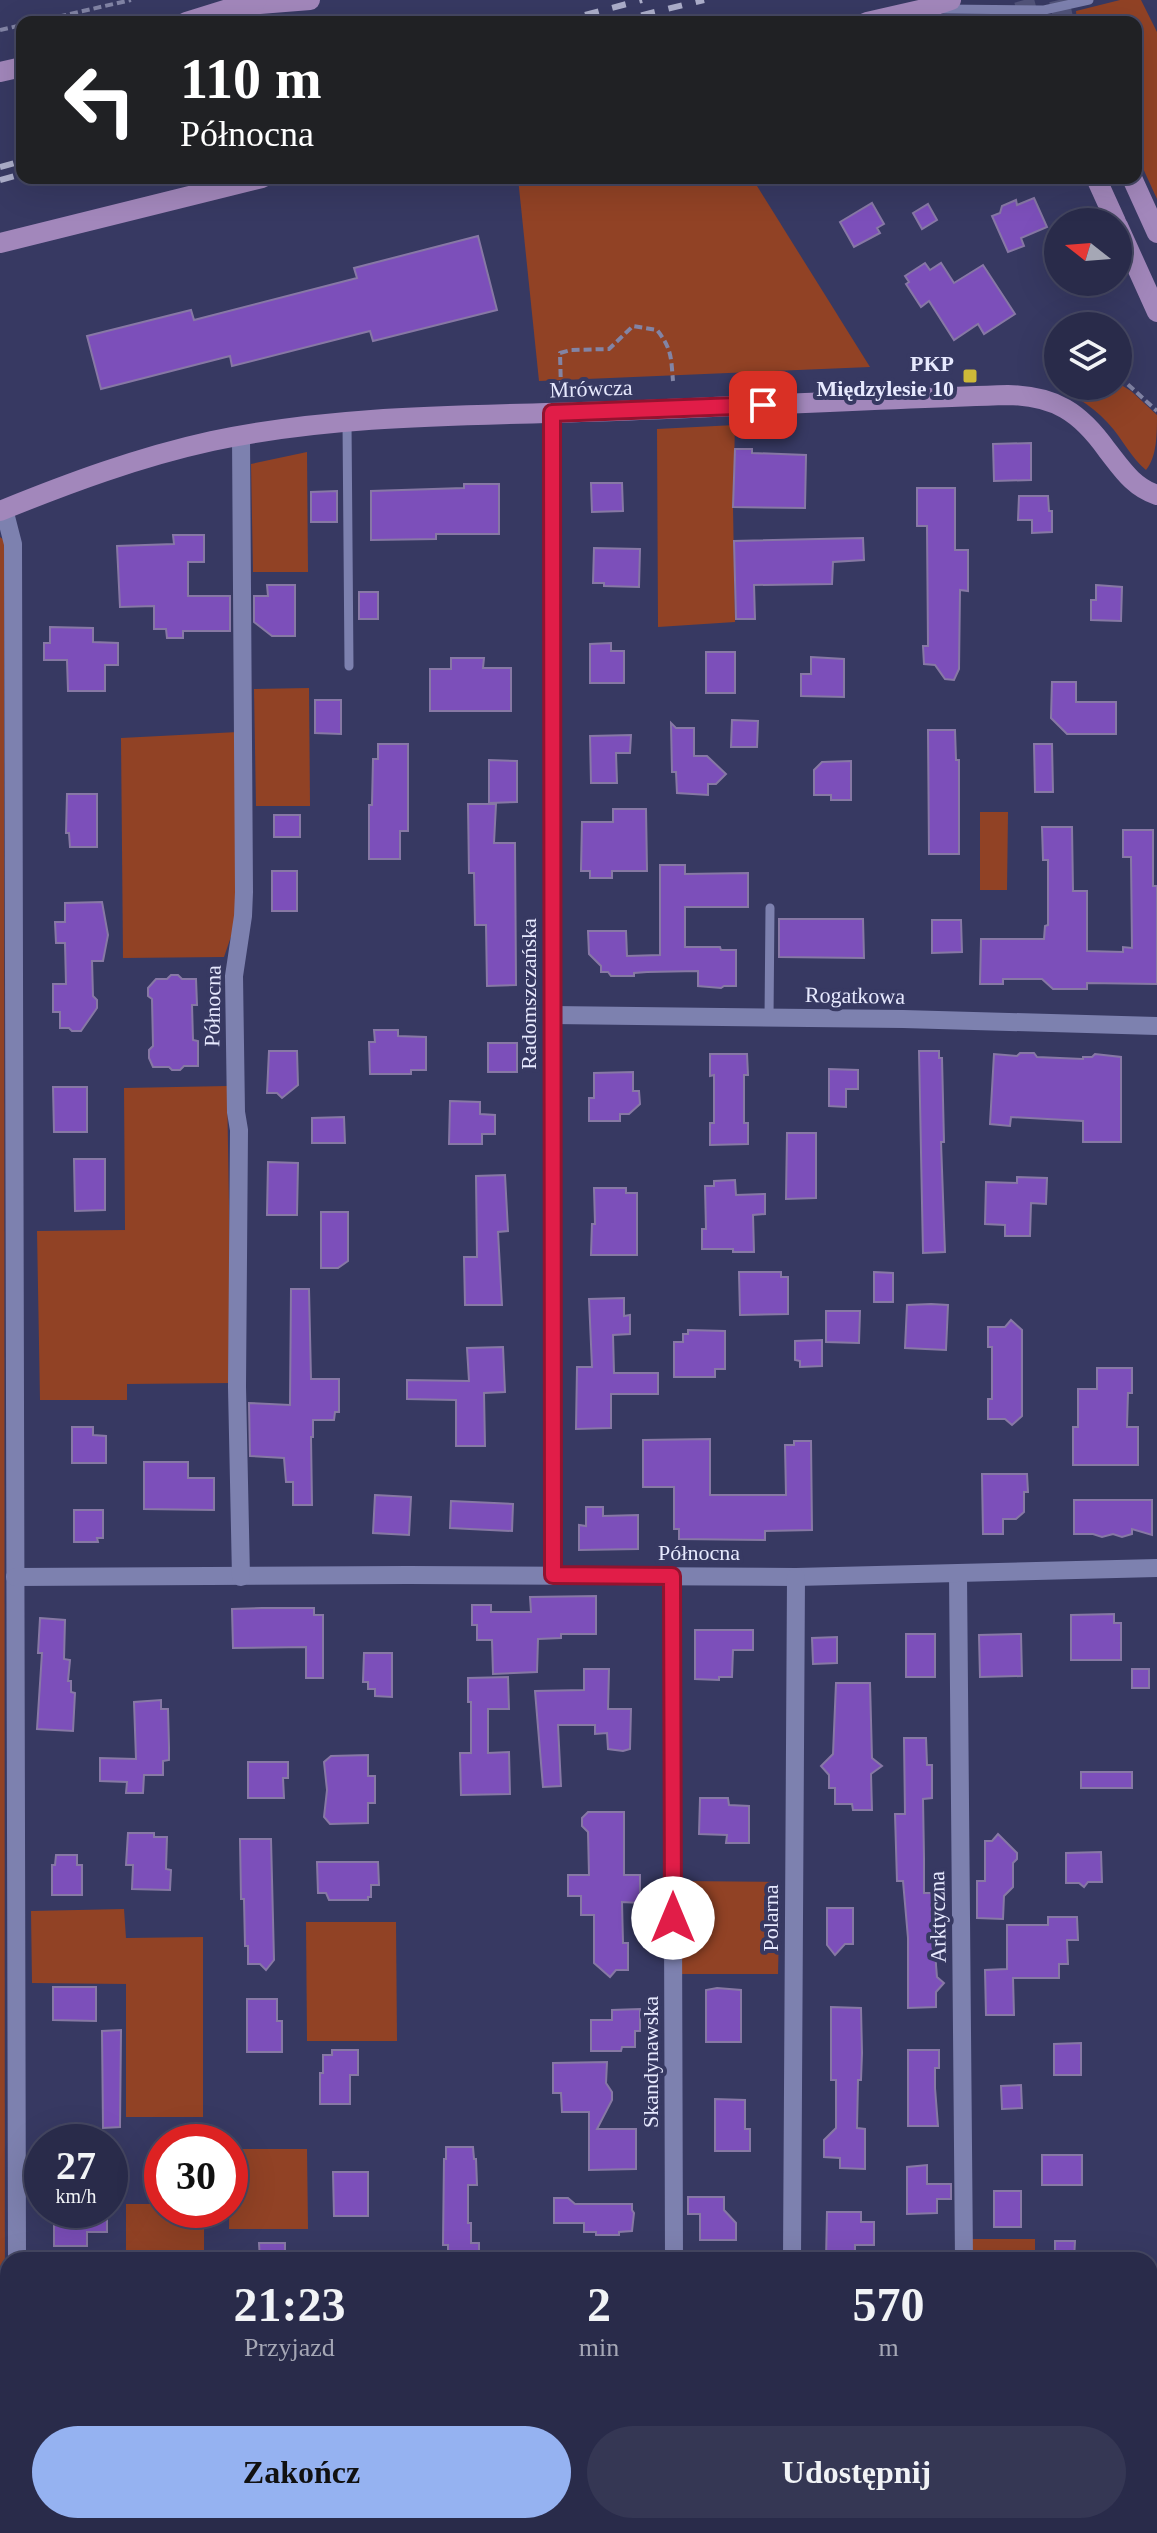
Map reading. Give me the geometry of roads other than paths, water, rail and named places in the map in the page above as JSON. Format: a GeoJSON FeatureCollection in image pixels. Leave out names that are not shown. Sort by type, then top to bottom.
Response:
{"type":"FeatureCollection","features":[{"type":"Feature","properties":{"kind":"street"},"geometry":{"type":"LineString","coordinates":[[206,16],[252,2],[310,0]]}},
{"type":"Feature","properties":{"kind":"street"},"geometry":{"type":"LineString","coordinates":[[893,16],[951,0]]}},
{"type":"Feature","properties":{"kind":"street"},"geometry":{"type":"LineString","coordinates":[[0,243],[238,184]]}},
{"type":"Feature","properties":{"kind":"street"},"geometry":{"type":"LineString","coordinates":[[1099,184],[1110,208]]}},
{"type":"Feature","properties":{"kind":"street"},"geometry":{"type":"LineString","coordinates":[[1135,184],[1157,233]]}},
{"type":"Feature","properties":{"kind":"street"},"geometry":{"type":"LineString","coordinates":[[1132,257],[1157,312]]}},
{"type":"Feature","properties":{"kind":"street","name":"Mrówcza"},"geometry":{"type":"LineString","coordinates":[[2,510],[175,450],[241,436],[347,422],[1026,396],[1060,405],[1080,418],[1129,478],[1157,495]]}},
{"type":"Feature","properties":{"kind":"street","name":"Radomszczańska"},"geometry":{"type":"LineString","coordinates":[[552,413],[553,1575]]}},
{"type":"Feature","properties":{"kind":"street","name":"Północna"},"geometry":{"type":"LineString","coordinates":[[241,436],[244,892],[234,989],[239,1130],[237,1387],[241,1577]]}},
{"type":"Feature","properties":{"kind":"street"},"geometry":{"type":"LineString","coordinates":[[2,510],[13,544],[17,2252]]}},
{"type":"Feature","properties":{"kind":"street","name":"Rogatkowa"},"geometry":{"type":"LineString","coordinates":[[552,1015],[1157,1026]]}},
{"type":"Feature","properties":{"kind":"street","name":"Północna"},"geometry":{"type":"LineString","coordinates":[[15,1577],[796,1577],[1157,1568]]}},
{"type":"Feature","properties":{"kind":"street","name":"Arktyczna"},"geometry":{"type":"LineString","coordinates":[[958,1574],[964,2252]]}},
{"type":"Feature","properties":{"kind":"street","name":"Skandynawska"},"geometry":{"type":"LineString","coordinates":[[672,1576],[674,2252]]}},
{"type":"Feature","properties":{"kind":"street","name":"Polarna"},"geometry":{"type":"LineString","coordinates":[[792,2252],[796,1577]]}},
{"type":"Feature","properties":{"kind":"lane"},"geometry":{"type":"LineString","coordinates":[[924,9],[1044,10],[1089,0]]}},
{"type":"Feature","properties":{"kind":"lane"},"geometry":{"type":"LineString","coordinates":[[347,422],[349,666]]}},
{"type":"Feature","properties":{"kind":"lane"},"geometry":{"type":"LineString","coordinates":[[769,1018],[770,908]]}},
{"type":"Feature","properties":{"kind":"tunnel"},"geometry":{"type":"LineString","coordinates":[[1024,0],[1028,16]]}},
{"type":"Feature","properties":{"kind":"tunnel"},"geometry":{"type":"LineString","coordinates":[[1059,0],[1063,16]]}},
{"type":"Feature","properties":{"kind":"railway"},"geometry":{"type":"LineString","coordinates":[[581,16],[642,0]]}},
{"type":"Feature","properties":{"kind":"railway"},"geometry":{"type":"LineString","coordinates":[[639,16],[704,0]]}},
{"type":"Feature","properties":{"kind":"railway"},"geometry":{"type":"LineString","coordinates":[[0,167],[16,163]]}},
{"type":"Feature","properties":{"kind":"railway"},"geometry":{"type":"LineString","coordinates":[[0,180],[16,176]]}},
{"type":"Feature","properties":{"kind":"place","name":"PKP Międzylesie 10"},"geometry":{"type":"Point","coordinates":[970,376]}}]}
